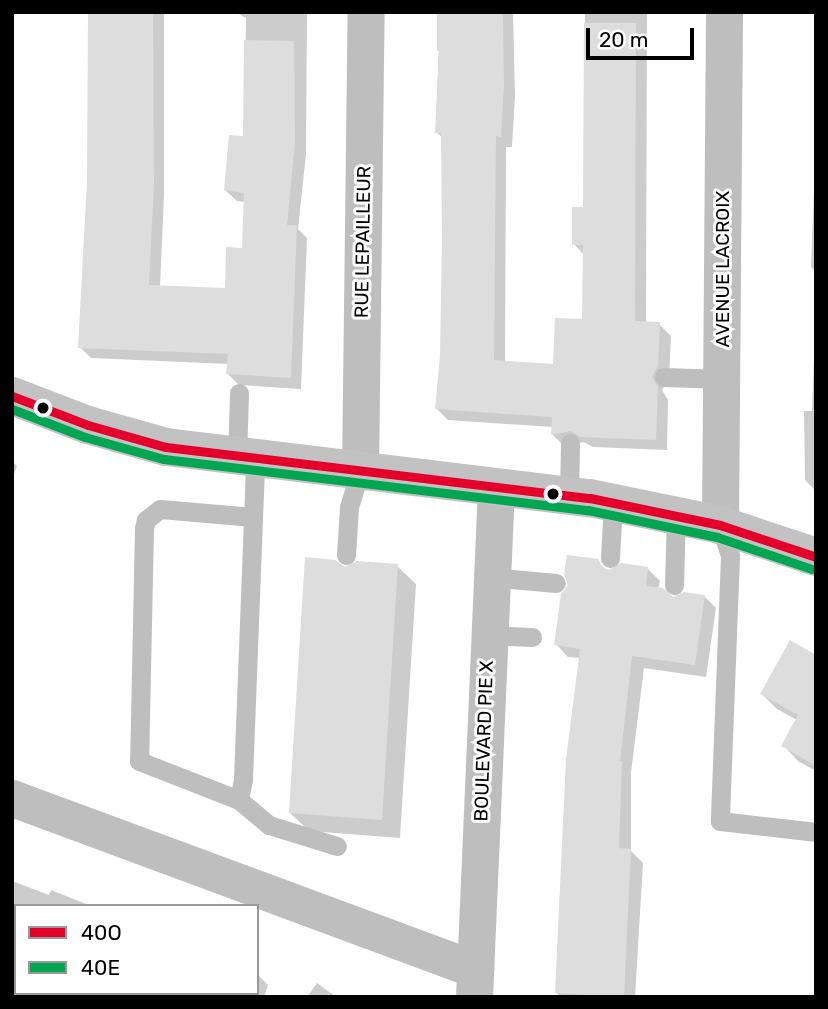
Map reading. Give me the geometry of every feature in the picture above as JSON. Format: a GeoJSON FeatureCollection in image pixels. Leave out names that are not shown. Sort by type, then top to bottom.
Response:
{"type":"FeatureCollection","features":[{"type":"Feature","properties":{"kind":"street","name":"RUE LEPAILLEUR"},"geometry":{"type":"LineString","coordinates":[[360,472],[366,12]]}},
{"type":"Feature","properties":{"kind":"street","name":"AVENUE LACROIX"},"geometry":{"type":"LineString","coordinates":[[720,525],[724,12]]}},
{"type":"Feature","properties":{"kind":"street"},"geometry":{"type":"LineString","coordinates":[[12,396],[124,436],[166,447],[246,459],[496,486],[613,502],[720,525],[816,557]]}},
{"type":"Feature","properties":{"kind":"street","name":"BOULEVARD PIE X"},"geometry":{"type":"LineString","coordinates":[[475,983],[490,577],[496,486]]}},
{"type":"Feature","properties":{"kind":"street"},"geometry":{"type":"LineString","coordinates":[[12,798],[475,983]]}},
{"type":"Feature","properties":{"kind":"lane"},"geometry":{"type":"LineString","coordinates":[[664,377],[723,379]]}},
{"type":"Feature","properties":{"kind":"lane"},"geometry":{"type":"LineString","coordinates":[[239,393],[253,517],[243,779],[239,800]]}},
{"type":"Feature","properties":{"kind":"lane"},"geometry":{"type":"LineString","coordinates":[[569,496],[570,443]]}},
{"type":"Feature","properties":{"kind":"lane"},"geometry":{"type":"LineString","coordinates":[[346,555],[349,507],[360,472]]}},
{"type":"Feature","properties":{"kind":"lane"},"geometry":{"type":"LineString","coordinates":[[610,558],[613,502]]}},
{"type":"Feature","properties":{"kind":"lane"},"geometry":{"type":"LineString","coordinates":[[253,517],[160,509],[146,520],[139,761],[239,800],[269,825],[337,846]]}},
{"type":"Feature","properties":{"kind":"lane"},"geometry":{"type":"LineString","coordinates":[[674,585],[676,515]]}},
{"type":"Feature","properties":{"kind":"lane"},"geometry":{"type":"LineString","coordinates":[[720,525],[730,556],[720,821],[816,832]]}},
{"type":"Feature","properties":{"kind":"lane"},"geometry":{"type":"LineString","coordinates":[[490,577],[556,583]]}},
{"type":"Feature","properties":{"kind":"lane"},"geometry":{"type":"LineString","coordinates":[[488,635],[532,637]]}},
{"type":"Feature","properties":{"kind":"building"},"geometry":{"type":"Polygon","coordinates":[[[88,12],[153,12],[154,183],[149,285],[225,288],[226,247],[242,248],[244,193],[224,190],[229,135],[243,136],[244,40],[294,41],[295,142],[287,225],[297,225],[291,378],[226,374],[228,354],[78,348],[87,181],[88,12]]]}},
{"type":"Feature","properties":{"kind":"building"},"geometry":{"type":"Polygon","coordinates":[[[437,12],[503,12],[504,84],[501,137],[496,136],[494,360],[553,364],[555,318],[582,319],[583,245],[572,245],[572,207],[583,207],[584,23],[636,23],[635,321],[660,322],[658,366],[652,377],[658,387],[656,440],[580,437],[571,431],[551,435],[552,417],[435,409],[440,356],[442,240],[441,133],[435,133],[439,51],[437,12]]]}},
{"type":"Feature","properties":{"kind":"building"},"geometry":{"type":"Polygon","coordinates":[[[567,555],[598,559],[603,568],[609,570],[621,563],[648,567],[646,586],[663,588],[673,597],[684,592],[705,595],[695,665],[632,656],[620,761],[619,848],[631,849],[624,997],[555,993],[566,759],[580,649],[554,645],[561,594],[568,585],[564,574],[567,555]]]}},
{"type":"Feature","properties":{"kind":"building"},"geometry":{"type":"Polygon","coordinates":[[[305,557],[335,560],[345,567],[357,561],[398,564],[382,820],[289,813],[305,557]]]}},
{"type":"Feature","properties":{"kind":"building"},"geometry":{"type":"Polygon","coordinates":[[[790,640],[816,655],[816,766],[781,746],[798,715],[760,694],[790,640]]]}},
{"type":"Feature","properties":{"kind":"transit line","name":"40O"},"geometry":{"type":"LineString","coordinates":[[12,396],[88,425],[166,447],[590,498],[720,525],[816,557]]}},
{"type":"Feature","properties":{"kind":"transit line","name":"40E"},"geometry":{"type":"LineString","coordinates":[[12,409],[85,437],[164,459],[588,510],[717,537],[812,569]]}}]}
